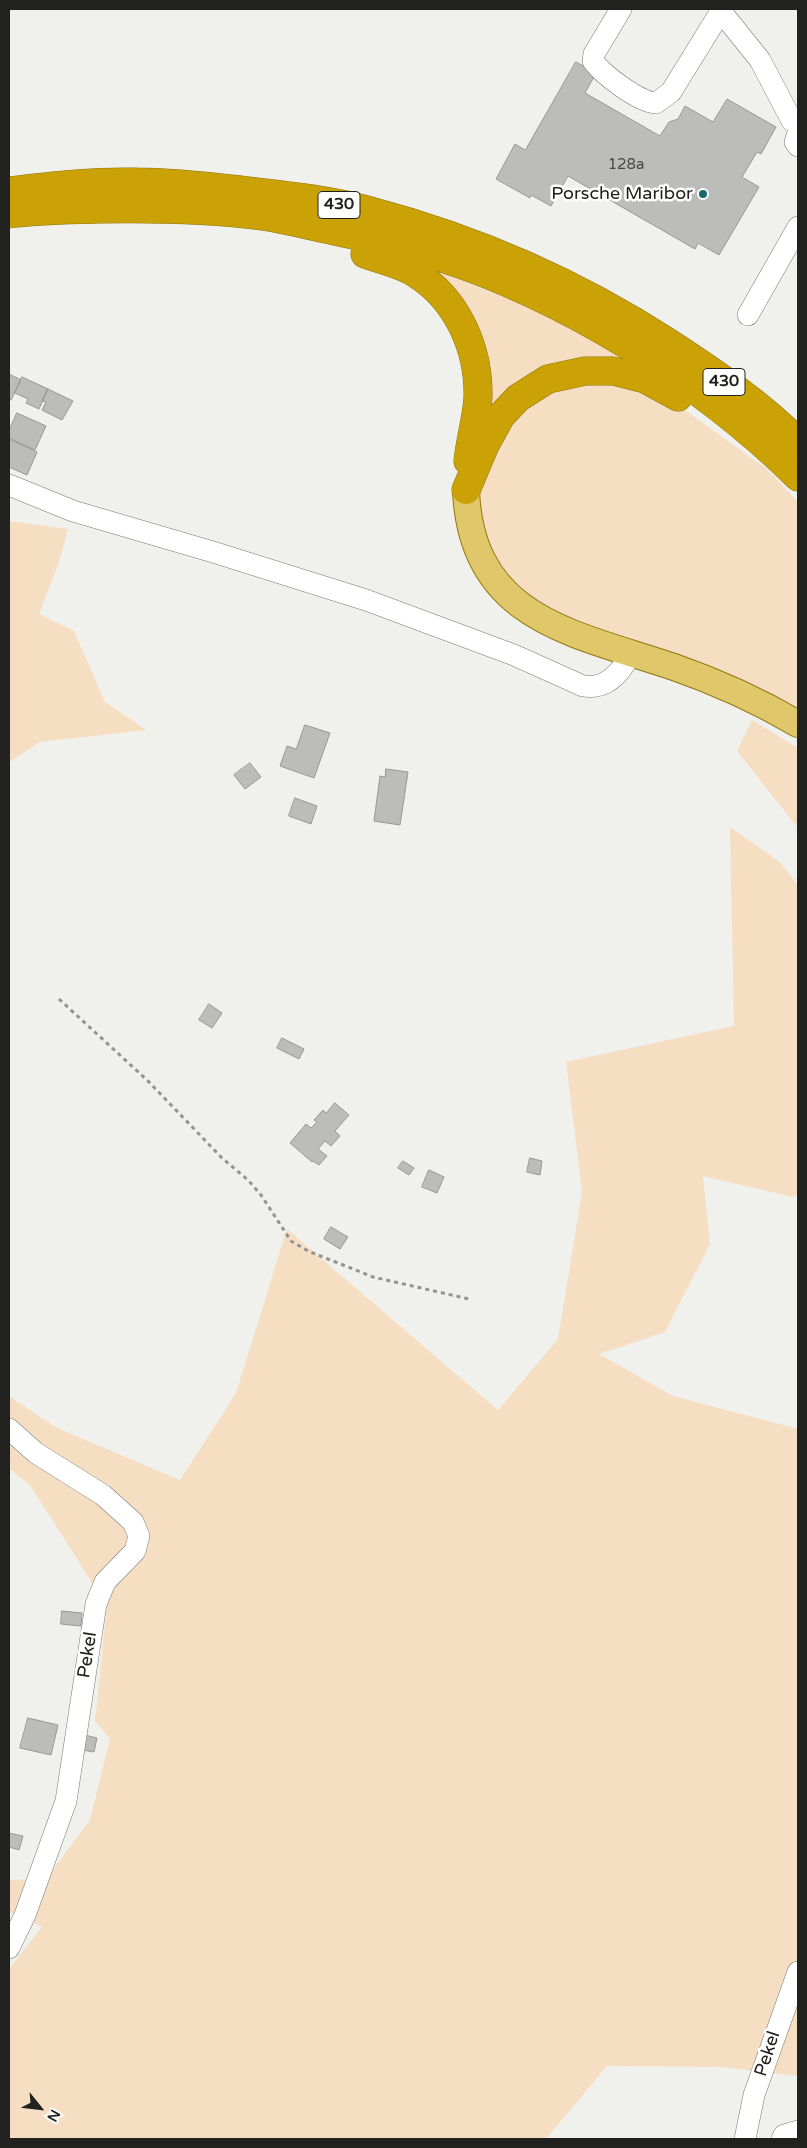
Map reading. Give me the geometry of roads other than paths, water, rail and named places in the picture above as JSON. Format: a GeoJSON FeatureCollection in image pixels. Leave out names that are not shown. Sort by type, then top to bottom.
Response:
{"type":"FeatureCollection","features":[{"type":"Feature","properties":{"kind":"highway","name":"430"},"geometry":{"type":"LineString","coordinates":[[9,191],[137,182],[215,187],[293,196],[366,210],[446,234],[515,261],[596,300],[646,328],[711,371],[798,442]]}},
{"type":"Feature","properties":{"kind":"highway","name":"430"},"geometry":{"type":"LineString","coordinates":[[9,214],[36,211],[134,208],[210,210],[265,216],[362,237],[436,256],[506,283],[588,323],[638,352],[728,415],[795,474]]}},
{"type":"Feature","properties":{"kind":"highway"},"geometry":{"type":"LineString","coordinates":[[265,216],[413,272],[431,284],[447,300],[462,323],[474,360],[478,397],[469,452],[466,490]]}},
{"type":"Feature","properties":{"kind":"highway"},"geometry":{"type":"LineString","coordinates":[[466,490],[485,444],[501,416],[518,398],[548,379],[586,371],[613,371],[645,379],[673,393],[795,474]]}},
{"type":"Feature","properties":{"kind":"main road"},"geometry":{"type":"LineString","coordinates":[[466,490],[467,515],[479,552],[491,575],[512,600],[539,618],[570,634],[631,653],[731,689],[798,724]]}},
{"type":"Feature","properties":{"kind":"street"},"geometry":{"type":"LineString","coordinates":[[621,9],[594,54],[593,61],[597,67],[615,81],[648,103],[656,103],[671,92],[720,10],[760,60],[792,121],[798,123]]}},
{"type":"Feature","properties":{"kind":"street"},"geometry":{"type":"LineString","coordinates":[[798,133],[795,142],[798,146]]}},
{"type":"Feature","properties":{"kind":"street"},"geometry":{"type":"LineString","coordinates":[[748,314],[798,227]]}},
{"type":"Feature","properties":{"kind":"street"},"geometry":{"type":"LineString","coordinates":[[9,485],[73,511],[214,552],[366,600],[514,655],[583,686],[594,688],[605,684],[624,666],[631,653]]}},
{"type":"Feature","properties":{"kind":"street","name":"Pekel"},"geometry":{"type":"LineString","coordinates":[[9,1430],[36,1452],[119,1507],[133,1522],[139,1536],[135,1551],[105,1582],[96,1604],[66,1801],[25,1915],[9,1948]]}},
{"type":"Feature","properties":{"kind":"street","name":"Pekel"},"geometry":{"type":"LineString","coordinates":[[745,2139],[754,2095],[798,1972]]}},
{"type":"Feature","properties":{"kind":"street"},"geometry":{"type":"LineString","coordinates":[[782,2139],[784,2135],[798,2131]]}},
{"type":"Feature","properties":{"kind":"place","name":"Porsche Maribor"},"geometry":{"type":"Point","coordinates":[703,194]}}]}
